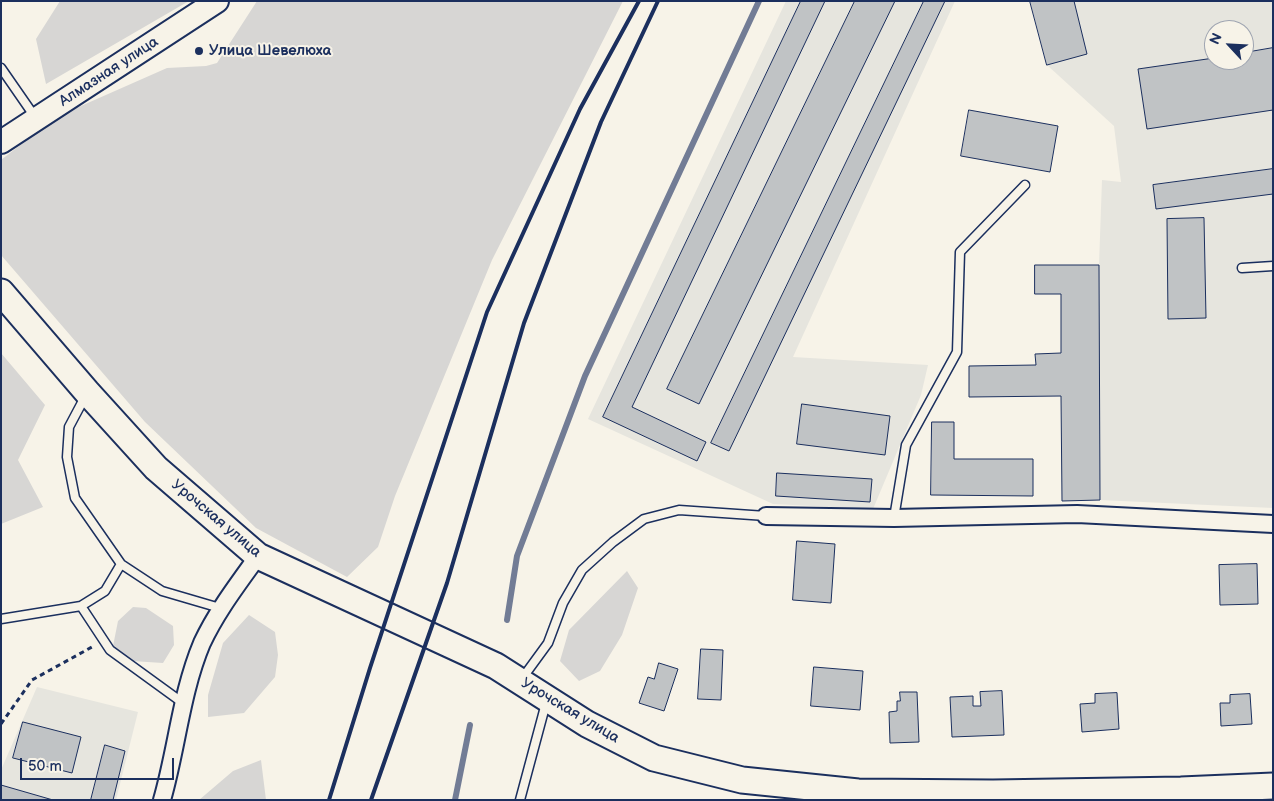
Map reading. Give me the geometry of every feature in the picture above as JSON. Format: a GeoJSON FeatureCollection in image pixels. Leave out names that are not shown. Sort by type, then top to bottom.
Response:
{"type":"FeatureCollection","features":[{"type":"Feature","properties":{"kind":"main road","name":"Урочская улица"},"geometry":{"type":"LineString","coordinates":[[1,292],[87,392],[156,468],[258,556],[496,666],[587,724],[654,758],[742,780],[858,796],[1181,790],[1273,786]]}},
{"type":"Feature","properties":{"kind":"street","name":"Алмазная улица"},"geometry":{"type":"LineString","coordinates":[[1,142],[217,1]]}},
{"type":"Feature","properties":{"kind":"street"},"geometry":{"type":"LineString","coordinates":[[766,516],[894,518],[1077,514],[1273,524]]}},
{"type":"Feature","properties":{"kind":"street"},"geometry":{"type":"LineString","coordinates":[[162,800],[171,770],[183,703],[202,644],[220,608],[258,556]]}},
{"type":"Feature","properties":{"kind":"lane"},"geometry":{"type":"LineString","coordinates":[[1,68],[36,119]]}},
{"type":"Feature","properties":{"kind":"lane"},"geometry":{"type":"LineString","coordinates":[[894,518],[906,445],[957,352],[960,252],[1024,185]]}},
{"type":"Feature","properties":{"kind":"lane"},"geometry":{"type":"LineString","coordinates":[[1242,268],[1273,266]]}},
{"type":"Feature","properties":{"kind":"lane"},"geometry":{"type":"LineString","coordinates":[[87,392],[69,427],[66,457],[75,498],[122,564],[162,591],[220,608]]}},
{"type":"Feature","properties":{"kind":"lane"},"geometry":{"type":"LineString","coordinates":[[520,681],[548,643],[563,603],[582,570],[613,542],[644,519],[679,510],[766,516]]}},
{"type":"Feature","properties":{"kind":"lane"},"geometry":{"type":"LineString","coordinates":[[1,619],[81,606],[105,591],[122,564]]}},
{"type":"Feature","properties":{"kind":"lane"},"geometry":{"type":"LineString","coordinates":[[81,606],[110,650],[183,703]]}},
{"type":"Feature","properties":{"kind":"lane"},"geometry":{"type":"LineString","coordinates":[[520,800],[548,699]]}},
{"type":"Feature","properties":{"kind":"path"},"geometry":{"type":"LineString","coordinates":[[1,724],[32,680],[104,640]]}},
{"type":"Feature","properties":{"kind":"shaded area"},"geometry":{"type":"Polygon","coordinates":[[[60,1],[189,1],[46,84],[36,39],[60,1]]]}},
{"type":"Feature","properties":{"kind":"shaded area"},"geometry":{"type":"Polygon","coordinates":[[[257,1],[623,1],[492,260],[395,496],[378,547],[347,577],[256,528],[145,422],[1,255],[1,160],[56,117],[167,68],[206,66],[217,63],[257,1]]]}},
{"type":"Feature","properties":{"kind":"shaded area"},"geometry":{"type":"Polygon","coordinates":[[[786,1],[955,1],[793,357],[928,365],[921,395],[873,509],[773,504],[588,419],[786,1]]]}},
{"type":"Feature","properties":{"kind":"shaded area"},"geometry":{"type":"Polygon","coordinates":[[[1030,1],[1273,1],[1273,508],[1100,500],[1099,265],[1102,180],[1121,182],[1114,126],[1047,65],[1030,1]]]}},
{"type":"Feature","properties":{"kind":"shaded area"},"geometry":{"type":"Polygon","coordinates":[[[1,353],[45,405],[18,460],[43,507],[1,524],[1,353]]]}},
{"type":"Feature","properties":{"kind":"shaded area"},"geometry":{"type":"Polygon","coordinates":[[[627,571],[638,588],[622,635],[600,671],[579,681],[560,661],[569,630],[627,571]]]}},
{"type":"Feature","properties":{"kind":"shaded area"},"geometry":{"type":"Polygon","coordinates":[[[133,607],[146,608],[173,626],[174,645],[163,663],[132,661],[113,646],[118,621],[133,607]]]}},
{"type":"Feature","properties":{"kind":"shaded area"},"geometry":{"type":"Polygon","coordinates":[[[249,615],[275,632],[278,655],[275,677],[244,713],[208,717],[208,695],[223,643],[249,615]]]}},
{"type":"Feature","properties":{"kind":"shaded area"},"geometry":{"type":"Polygon","coordinates":[[[37,687],[138,712],[116,800],[1,800],[1,770],[37,687]]]}},
{"type":"Feature","properties":{"kind":"shaded area"},"geometry":{"type":"Polygon","coordinates":[[[261,760],[266,800],[199,800],[233,771],[261,760]]]}},
{"type":"Feature","properties":{"kind":"building"},"geometry":{"type":"Polygon","coordinates":[[[801,1],[825,1],[632,407],[706,442],[697,461],[603,417],[801,1]]]}},
{"type":"Feature","properties":{"kind":"building"},"geometry":{"type":"Polygon","coordinates":[[[855,1],[895,1],[699,404],[667,389],[855,1]]]}},
{"type":"Feature","properties":{"kind":"building"},"geometry":{"type":"Polygon","coordinates":[[[924,1],[945,1],[729,451],[711,443],[924,1]]]}},
{"type":"Feature","properties":{"kind":"building"},"geometry":{"type":"Polygon","coordinates":[[[1030,1],[1074,1],[1087,54],[1047,65],[1030,1]]]}},
{"type":"Feature","properties":{"kind":"building"},"geometry":{"type":"Polygon","coordinates":[[[1273,48],[1273,110],[1147,129],[1138,69],[1204,59],[1204,70],[1254,70],[1254,51],[1273,48]]]}},
{"type":"Feature","properties":{"kind":"building"},"geometry":{"type":"Polygon","coordinates":[[[969,110],[1058,126],[1050,172],[961,156],[969,110]]]}},
{"type":"Feature","properties":{"kind":"building"},"geometry":{"type":"Polygon","coordinates":[[[1273,169],[1273,194],[1156,209],[1153,185],[1273,169]]]}},
{"type":"Feature","properties":{"kind":"building"},"geometry":{"type":"Polygon","coordinates":[[[1204,218],[1206,318],[1168,319],[1167,219],[1204,218]]]}},
{"type":"Feature","properties":{"kind":"building"},"geometry":{"type":"Polygon","coordinates":[[[1035,265],[1099,265],[1100,500],[1062,501],[1061,396],[969,397],[969,366],[1036,365],[1035,354],[1061,353],[1061,294],[1035,294],[1035,265]]]}},
{"type":"Feature","properties":{"kind":"building"},"geometry":{"type":"Polygon","coordinates":[[[802,404],[890,416],[885,455],[797,444],[802,404]]]}},
{"type":"Feature","properties":{"kind":"building"},"geometry":{"type":"Polygon","coordinates":[[[932,422],[954,422],[954,459],[1033,459],[1033,496],[931,495],[932,422]]]}},
{"type":"Feature","properties":{"kind":"building"},"geometry":{"type":"Polygon","coordinates":[[[777,473],[872,479],[870,502],[776,496],[777,473]]]}},
{"type":"Feature","properties":{"kind":"building"},"geometry":{"type":"Polygon","coordinates":[[[797,541],[835,544],[831,603],[793,600],[797,541]]]}},
{"type":"Feature","properties":{"kind":"building"},"geometry":{"type":"Polygon","coordinates":[[[1257,564],[1258,604],[1220,605],[1219,565],[1257,564]]]}},
{"type":"Feature","properties":{"kind":"building"},"geometry":{"type":"Polygon","coordinates":[[[701,649],[723,650],[721,700],[698,699],[701,649]]]}},
{"type":"Feature","properties":{"kind":"building"},"geometry":{"type":"Polygon","coordinates":[[[659,663],[678,669],[664,711],[639,703],[648,677],[654,679],[659,663]]]}},
{"type":"Feature","properties":{"kind":"building"},"geometry":{"type":"Polygon","coordinates":[[[814,667],[863,671],[860,710],[811,706],[814,667]]]}},
{"type":"Feature","properties":{"kind":"building"},"geometry":{"type":"Polygon","coordinates":[[[1002,691],[1004,735],[952,737],[950,697],[973,696],[973,706],[981,706],[980,692],[1002,691]]]}},
{"type":"Feature","properties":{"kind":"building"},"geometry":{"type":"Polygon","coordinates":[[[900,692],[917,692],[919,742],[890,743],[889,712],[897,711],[897,701],[900,701],[900,692]]]}},
{"type":"Feature","properties":{"kind":"building"},"geometry":{"type":"Polygon","coordinates":[[[1117,693],[1119,729],[1082,732],[1080,704],[1095,703],[1095,694],[1117,693]]]}},
{"type":"Feature","properties":{"kind":"building"},"geometry":{"type":"Polygon","coordinates":[[[1250,694],[1252,724],[1221,726],[1220,703],[1230,703],[1230,695],[1250,694]]]}},
{"type":"Feature","properties":{"kind":"building"},"geometry":{"type":"Polygon","coordinates":[[[23,722],[81,737],[72,773],[13,758],[23,722]]]}},
{"type":"Feature","properties":{"kind":"building"},"geometry":{"type":"Polygon","coordinates":[[[105,745],[125,751],[113,800],[91,800],[105,745]]]}},
{"type":"Feature","properties":{"kind":"building"},"geometry":{"type":"Polygon","coordinates":[[[1,785],[53,800],[1,800],[1,785]]]}},
{"type":"Feature","properties":{"kind":"waterway"},"geometry":{"type":"LineString","coordinates":[[507,620],[517,556],[585,376],[759,1]]}},
{"type":"Feature","properties":{"kind":"waterway"},"geometry":{"type":"LineString","coordinates":[[455,800],[470,725]]}},
{"type":"Feature","properties":{"kind":"railway"},"geometry":{"type":"LineString","coordinates":[[329,800],[370,668],[487,312],[580,109],[639,1]]}},
{"type":"Feature","properties":{"kind":"railway"},"geometry":{"type":"LineString","coordinates":[[371,800],[447,583],[524,323],[601,122],[658,1]]}},
{"type":"Feature","properties":{"kind":"place","name":"Улица Шевелюха"},"geometry":{"type":"Point","coordinates":[199,51]}}]}
